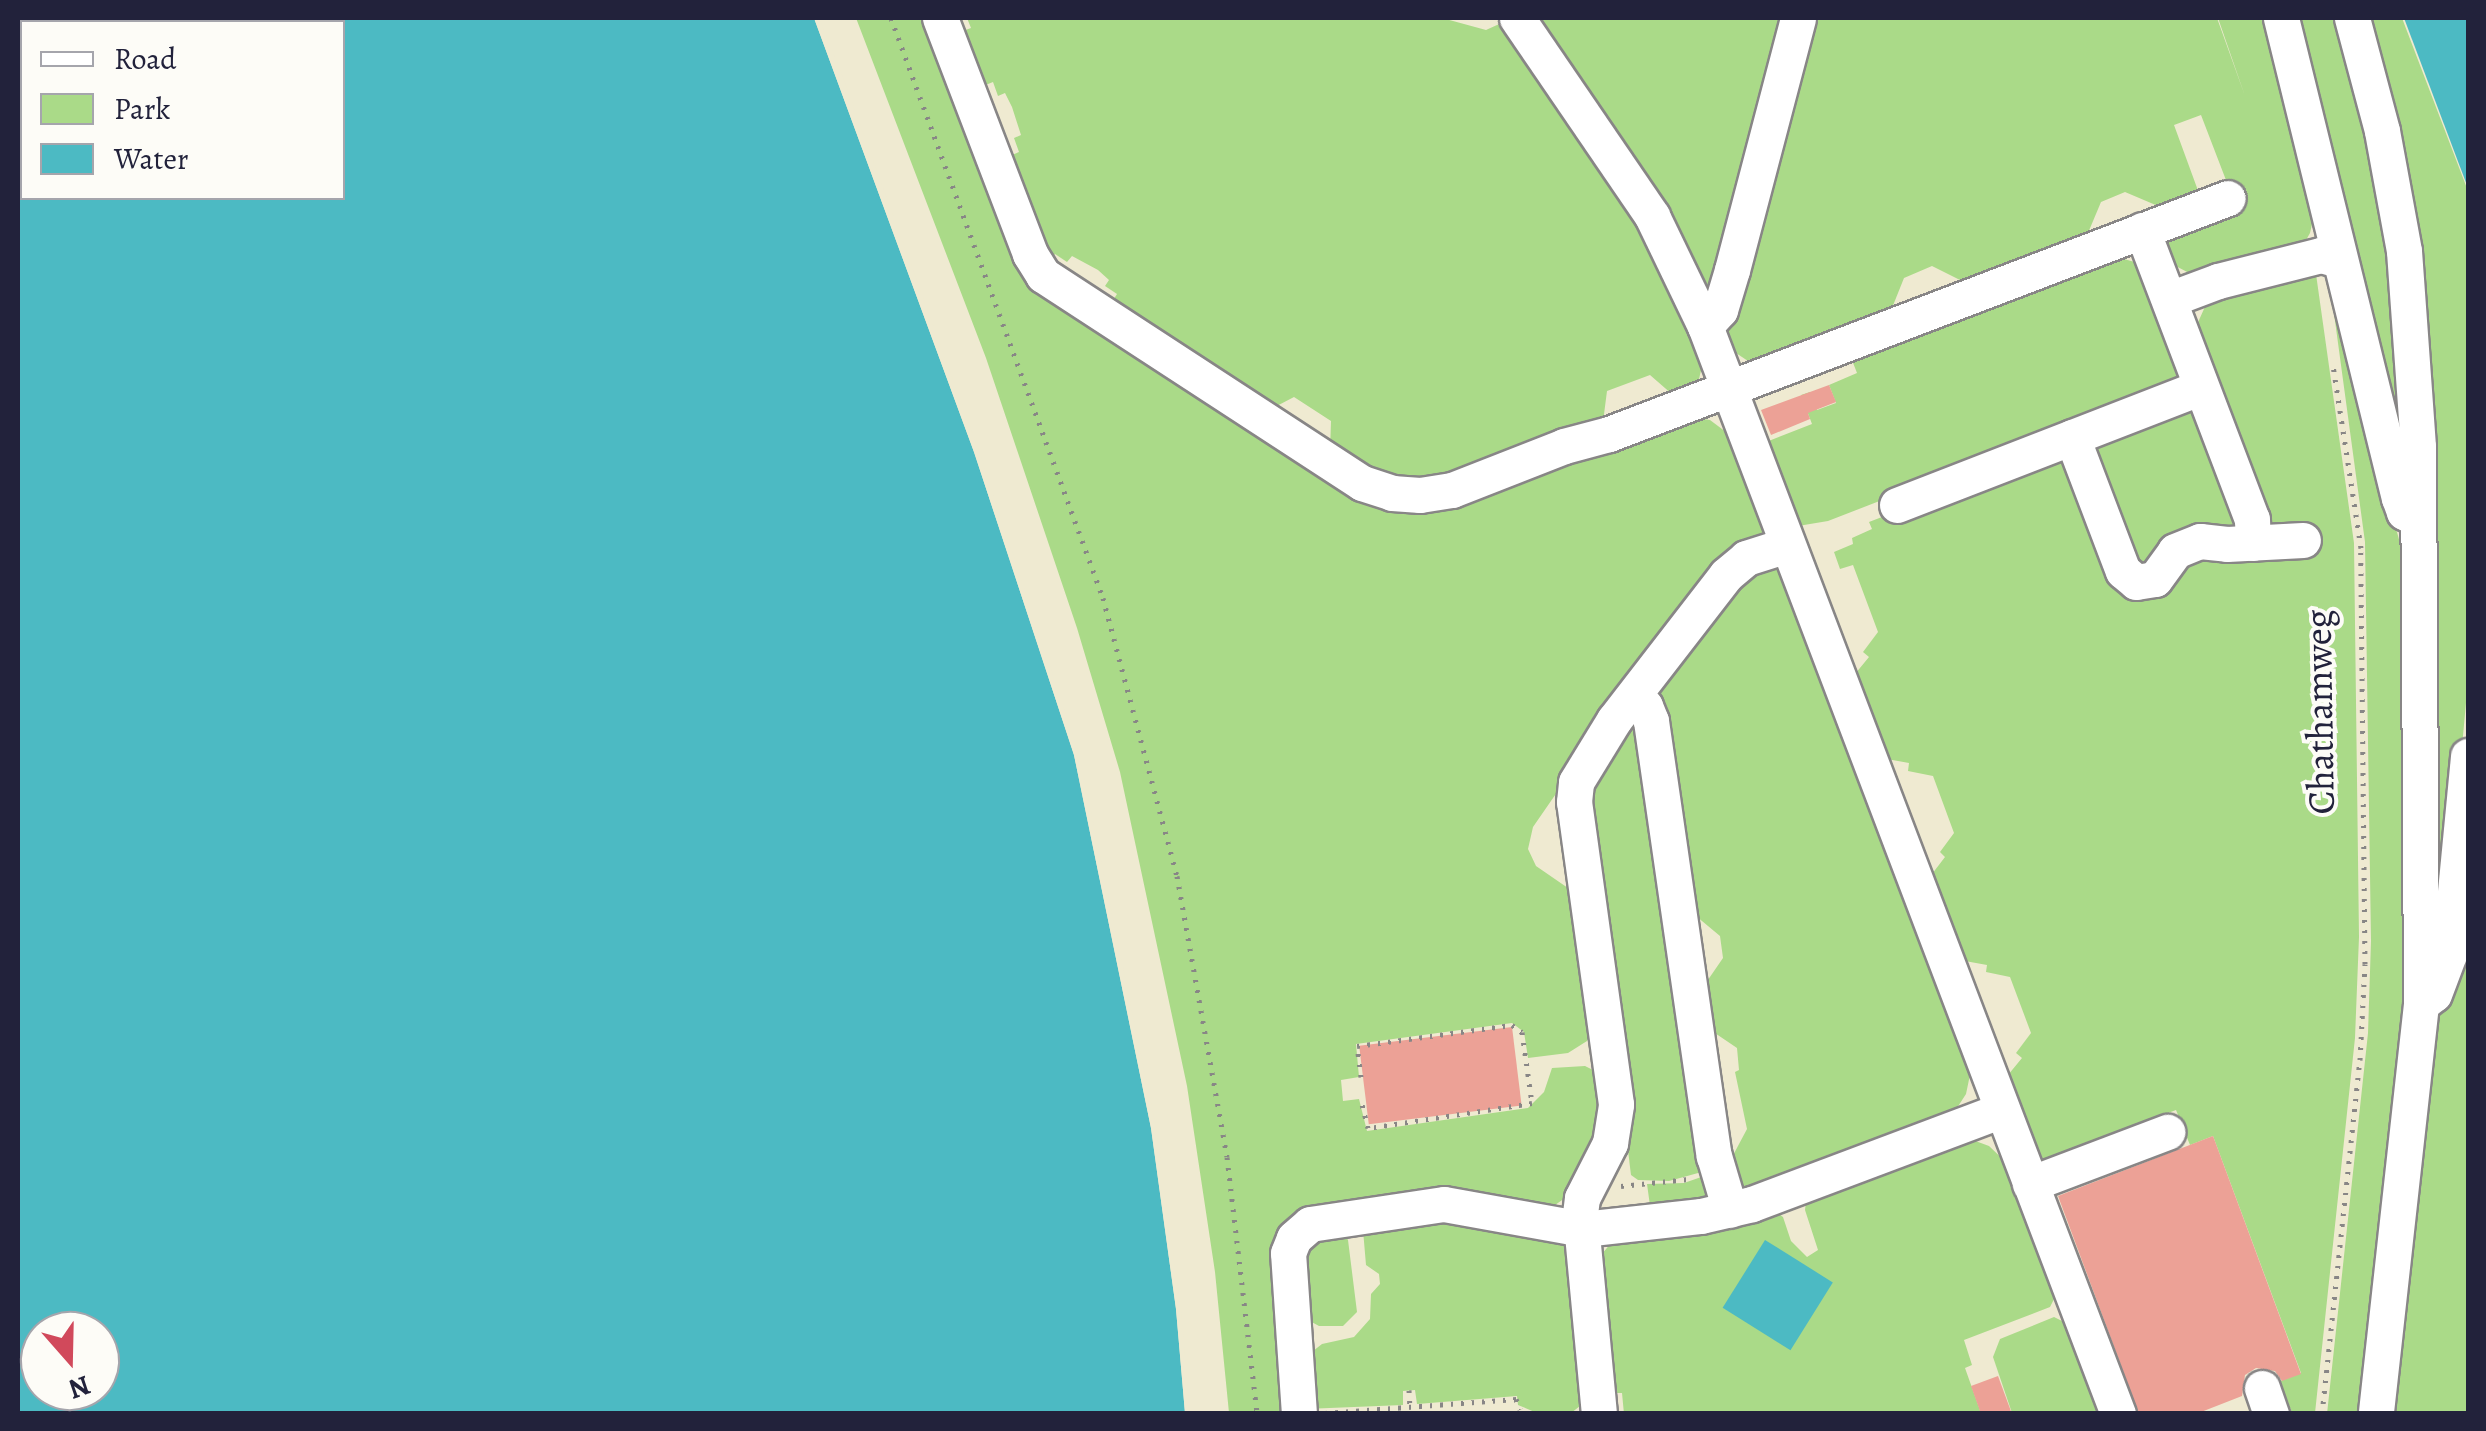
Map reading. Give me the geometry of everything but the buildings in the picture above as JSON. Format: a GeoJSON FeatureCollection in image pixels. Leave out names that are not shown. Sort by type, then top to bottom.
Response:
{"type":"FeatureCollection","features":[{"type":"Feature","properties":{"kind":"street"},"geometry":{"type":"LineString","coordinates":[[940,18],[1030,254],[1043,275],[1362,484],[1405,495],[1452,490],[1727,390],[2228,198]]}},
{"type":"Feature","properties":{"kind":"street"},"geometry":{"type":"LineString","coordinates":[[1517,18],[1652,216],[1705,326],[2118,1414]]}},
{"type":"Feature","properties":{"kind":"street"},"geometry":{"type":"LineString","coordinates":[[1705,326],[1720,310],[1798,18]]}},
{"type":"Feature","properties":{"kind":"street"},"geometry":{"type":"LineString","coordinates":[[2281,18],[2399,498],[2404,512],[2418,518]]}},
{"type":"Feature","properties":{"kind":"street"},"geometry":{"type":"LineString","coordinates":[[2352,18],[2388,159],[2404,252],[2416,388],[2421,1004],[2376,1414]]}},
{"type":"Feature","properties":{"kind":"street"},"geometry":{"type":"LineString","coordinates":[[2142,230],[2170,299],[2200,392],[2252,519],[2253,543]]}},
{"type":"Feature","properties":{"kind":"street"},"geometry":{"type":"LineString","coordinates":[[2170,299],[2218,281],[2321,255],[2338,260]]}},
{"type":"Feature","properties":{"kind":"street"},"geometry":{"type":"LineString","coordinates":[[1896,505],[2200,392]]}},
{"type":"Feature","properties":{"kind":"street"},"geometry":{"type":"LineString","coordinates":[[2072,437],[2123,572],[2132,580],[2143,583],[2156,579],[2178,549],[2200,541],[2303,540]]}},
{"type":"Feature","properties":{"kind":"street"},"geometry":{"type":"LineString","coordinates":[[1599,1414],[1582,1229],[1586,1192],[1610,1143],[1616,1104],[1575,789],[1584,764],[1733,568],[1762,552],[1787,546]]}},
{"type":"Feature","properties":{"kind":"street"},"geometry":{"type":"LineString","coordinates":[[1635,698],[1645,706],[1652,721],[1714,1156],[1730,1210]]}},
{"type":"Feature","properties":{"kind":"street"},"geometry":{"type":"LineString","coordinates":[[2421,1004],[2434,994],[2449,954],[2468,756]]}},
{"type":"Feature","properties":{"kind":"street"},"geometry":{"type":"LineString","coordinates":[[1299,1414],[1288,1253],[1294,1238],[1306,1226],[1452,1203],[1582,1229],[1621,1228],[1730,1210],[2002,1110]]}},
{"type":"Feature","properties":{"kind":"street"},"geometry":{"type":"LineString","coordinates":[[2030,1184],[2122,1159],[2167,1132]]}},
{"type":"Feature","properties":{"kind":"path"},"geometry":{"type":"LineString","coordinates":[[890,18],[1103,598],[1178,876],[1228,1157],[1258,1414]]}},
{"type":"Feature","properties":{"kind":"path","name":"Chathamweg"},"geometry":{"type":"LineString","coordinates":[[2322,1414],[2360,1060],[2364,964],[2361,548],[2332,358]]}},
{"type":"Feature","properties":{"kind":"path"},"geometry":{"type":"LineString","coordinates":[[1360,1076],[1356,1046],[1512,1025],[1522,1032],[1532,1104],[1368,1128],[1361,1099]]}},
{"type":"Feature","properties":{"kind":"path"},"geometry":{"type":"LineString","coordinates":[[1586,1192],[1683,1181],[1720,1167]]}},
{"type":"Feature","properties":{"kind":"path"},"geometry":{"type":"LineString","coordinates":[[1409,1390],[1410,1408]]}},
{"type":"Feature","properties":{"kind":"path"},"geometry":{"type":"LineString","coordinates":[[1318,1414],[1516,1399],[1520,1409]]}},
{"type":"Feature","properties":{"kind":"green space"},"geometry":{"type":"Polygon","coordinates":[[[856,18],[925,18],[1022,252],[1371,493],[1690,417],[1710,420],[1730,435],[1765,521],[1763,532],[1571,772],[1533,827],[1528,849],[1536,866],[1581,897],[1591,1033],[1587,1041],[1568,1053],[1528,1058],[1524,1032],[1512,1023],[1356,1044],[1359,1077],[1341,1080],[1343,1101],[1359,1099],[1367,1131],[1528,1108],[1544,1092],[1552,1068],[1585,1066],[1595,1071],[1605,1124],[1572,1193],[1548,1210],[1299,1222],[1292,1413],[1229,1413],[1215,1272],[1187,1086],[1120,772],[1077,628],[986,358],[856,18]]]}},
{"type":"Feature","properties":{"kind":"green space"},"geometry":{"type":"Polygon","coordinates":[[[967,18],[1442,18],[1486,30],[1508,20],[1645,217],[1703,362],[1699,379],[1693,387],[1673,395],[1650,375],[1607,391],[1603,422],[1421,489],[1330,451],[1331,421],[1294,397],[1267,411],[1107,310],[1117,294],[1105,286],[1109,280],[1098,270],[1072,256],[1067,262],[1055,254],[1046,268],[1000,160],[1019,152],[1014,138],[1021,135],[1012,107],[1005,93],[998,96],[993,82],[973,90],[952,35],[971,28],[967,18]]]}},
{"type":"Feature","properties":{"kind":"green space"},"geometry":{"type":"Polygon","coordinates":[[[1525,18],[1791,18],[1714,303],[1525,18]]]}},
{"type":"Feature","properties":{"kind":"green space"},"geometry":{"type":"Polygon","coordinates":[[[1805,18],[2217,18],[2245,96],[2218,18],[2265,18],[2315,211],[2310,233],[2305,242],[2191,274],[2170,263],[2157,237],[2208,218],[2211,224],[2239,214],[2201,115],[2174,125],[2200,196],[2158,206],[2125,192],[2101,202],[2088,233],[1962,281],[1932,266],[1904,278],[1892,308],[1759,362],[1748,361],[1733,351],[1724,330],[1805,18]]]}},
{"type":"Feature","properties":{"kind":"green space"},"geometry":{"type":"Polygon","coordinates":[[[2286,18],[2339,18],[2382,191],[2406,461],[2286,18]]]}},
{"type":"Feature","properties":{"kind":"green space"},"geometry":{"type":"Polygon","coordinates":[[[2364,18],[2402,18],[2468,191],[2468,681],[2445,933],[2438,945],[2429,427],[2364,18]]]}},
{"type":"Feature","properties":{"kind":"green space"},"geometry":{"type":"Polygon","coordinates":[[[2117,257],[2138,263],[2178,373],[2171,388],[1828,521],[1792,527],[1761,444],[1812,424],[1801,395],[1810,392],[1817,410],[1836,403],[1829,385],[1857,373],[1850,355],[2117,257]]]}},
{"type":"Feature","properties":{"kind":"green space"},"geometry":{"type":"Polygon","coordinates":[[[2306,272],[2316,274],[2354,543],[2359,937],[2355,1038],[2315,1413],[2292,1413],[2280,1381],[2301,1373],[2213,1136],[2190,1145],[2176,1110],[2034,1163],[2008,1075],[2022,1058],[2016,1053],[2031,1033],[2010,977],[1986,972],[1987,965],[1965,961],[1932,874],[1945,857],[1940,852],[1954,833],[1933,776],[1908,771],[1909,763],[1887,759],[1855,674],[1869,657],[1863,652],[1878,632],[1853,565],[1840,569],[1834,552],[1872,529],[1869,522],[2053,451],[2063,451],[2114,569],[2170,573],[2273,526],[2195,329],[2208,300],[2306,272]]]}},
{"type":"Feature","properties":{"kind":"green space"},"geometry":{"type":"Polygon","coordinates":[[[2330,284],[2404,558],[2410,962],[2364,1413],[2327,1414],[2368,1033],[2371,941],[2365,542],[2330,284]]]}},
{"type":"Feature","properties":{"kind":"green space"},"geometry":{"type":"Polygon","coordinates":[[[2193,398],[2237,527],[2139,576],[2087,458],[2092,438],[2193,398]]]}},
{"type":"Feature","properties":{"kind":"green space"},"geometry":{"type":"Polygon","coordinates":[[[1772,567],[1783,573],[1971,1070],[1966,1094],[1955,1111],[1746,1195],[1730,1161],[1747,1129],[1735,1072],[1739,1070],[1737,1048],[1706,1027],[1701,990],[1723,958],[1720,936],[1690,911],[1656,695],[1734,581],[1772,567]]]}},
{"type":"Feature","properties":{"kind":"green space"},"geometry":{"type":"Polygon","coordinates":[[[1636,720],[1709,1170],[1669,1181],[1638,1180],[1631,1175],[1583,781],[1636,720]]]}},
{"type":"Feature","properties":{"kind":"green space"},"geometry":{"type":"Polygon","coordinates":[[[2468,843],[2468,1413],[2387,1414],[2429,1047],[2457,955],[2468,843]]]}},
{"type":"Feature","properties":{"kind":"green space"},"geometry":{"type":"Polygon","coordinates":[[[1970,1139],[1989,1146],[2011,1167],[2057,1293],[2050,1307],[1964,1340],[1972,1365],[1965,1368],[1981,1413],[1624,1414],[1622,1393],[1614,1393],[1601,1255],[1612,1242],[1770,1208],[1783,1217],[1791,1241],[1807,1257],[1818,1250],[1805,1210],[1807,1193],[1970,1139]]]}},
{"type":"Feature","properties":{"kind":"green space"},"geometry":{"type":"Polygon","coordinates":[[[1710,1174],[1707,1204],[1651,1213],[1647,1184],[1684,1183],[1710,1174]]]}},
{"type":"Feature","properties":{"kind":"green space"},"geometry":{"type":"Polygon","coordinates":[[[1445,1211],[1548,1228],[1575,1252],[1585,1398],[1580,1406],[1571,1413],[1537,1413],[1518,1405],[1517,1396],[1417,1404],[1415,1390],[1403,1391],[1403,1405],[1305,1409],[1308,1355],[1322,1344],[1354,1337],[1370,1319],[1371,1294],[1380,1284],[1379,1274],[1366,1265],[1363,1230],[1445,1211]]]}},
{"type":"Feature","properties":{"kind":"green space"},"geometry":{"type":"Polygon","coordinates":[[[1342,1230],[1348,1240],[1357,1312],[1343,1326],[1319,1326],[1308,1320],[1297,1248],[1342,1230]]]}},
{"type":"Feature","properties":{"kind":"green space"},"geometry":{"type":"Polygon","coordinates":[[[2054,1317],[2068,1324],[2105,1413],[2012,1413],[1993,1357],[2000,1339],[2054,1317]]]}},
{"type":"Feature","properties":{"kind":"water"},"geometry":{"type":"Polygon","coordinates":[[[18,18],[814,18],[974,452],[1074,755],[1151,1128],[1176,1309],[1185,1413],[18,1413],[18,18]]]}},
{"type":"Feature","properties":{"kind":"water"},"geometry":{"type":"Polygon","coordinates":[[[2404,18],[2468,18],[2468,188],[2404,18]]]}},
{"type":"Feature","properties":{"kind":"water"},"geometry":{"type":"Polygon","coordinates":[[[1765,1240],[1833,1282],[1790,1350],[1723,1308],[1765,1240]]]}},
{"type":"Feature","properties":{"kind":"pier"},"geometry":{"type":"Polygon","coordinates":[[[814,18],[819,18],[841,72],[979,451],[1079,754],[1156,1127],[1181,1309],[1190,1414],[1185,1413],[1176,1309],[1151,1128],[1074,755],[974,452],[814,18]]]}}]}
